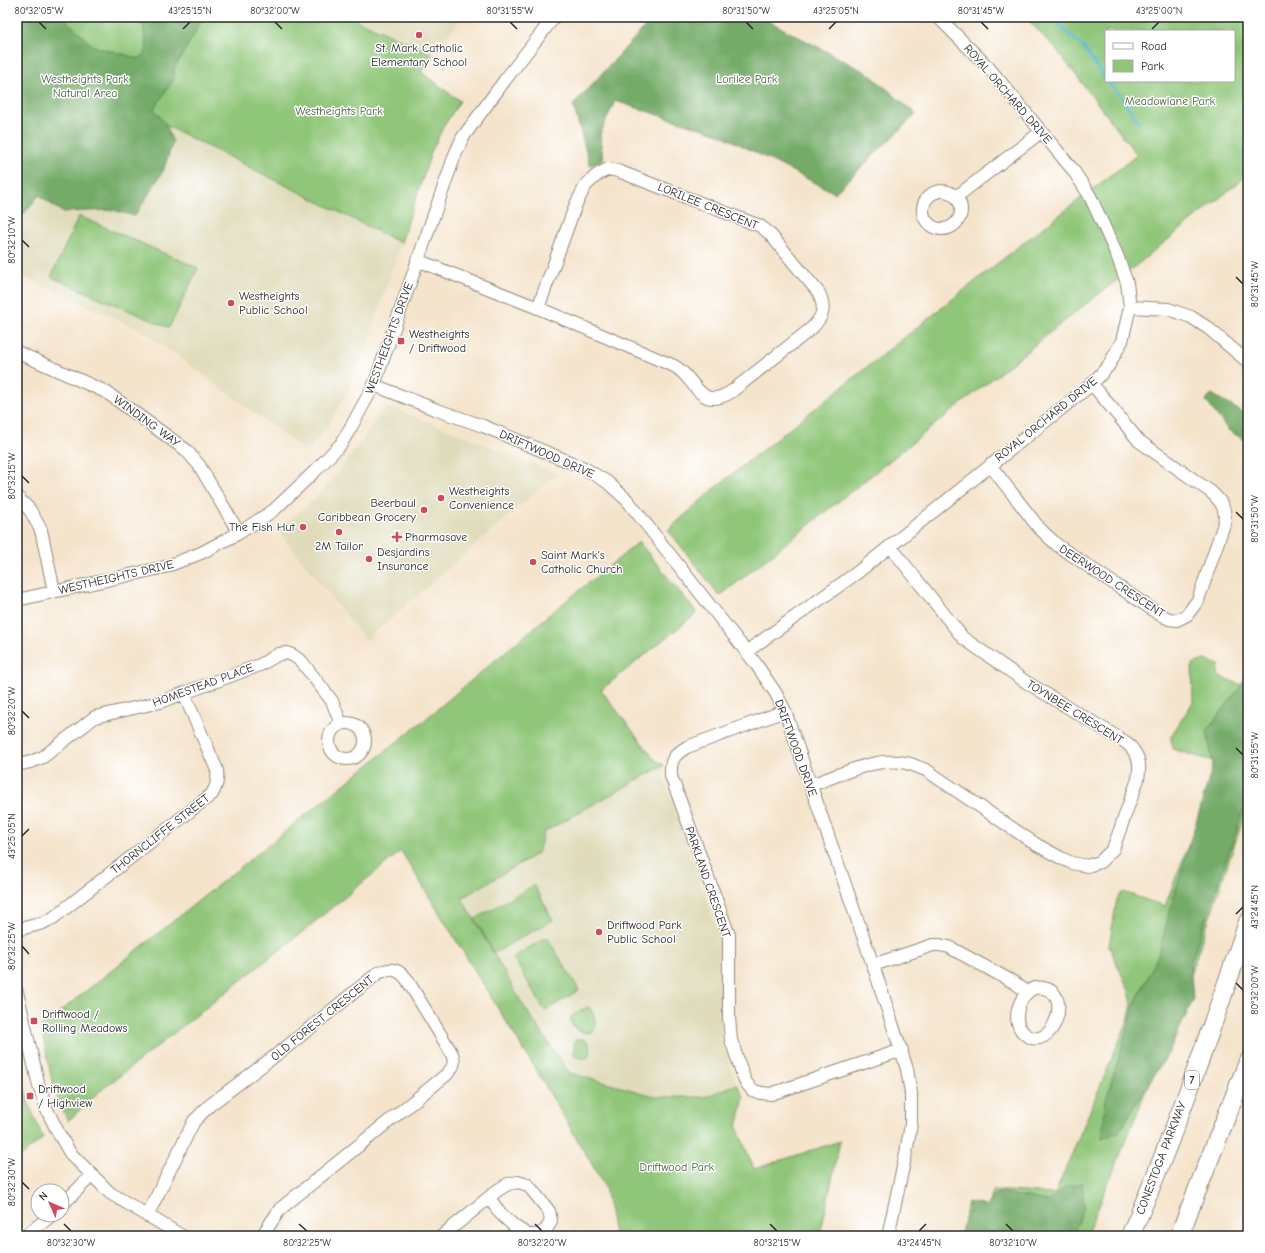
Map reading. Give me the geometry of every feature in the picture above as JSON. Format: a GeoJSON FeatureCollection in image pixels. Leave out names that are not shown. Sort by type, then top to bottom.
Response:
{"type":"FeatureCollection","features":[{"type":"Feature","properties":{"kind":"highway","name":"CONESTOGA PARKWAY"},"geometry":{"type":"LineString","coordinates":[[1130,1236],[1144,1204],[1210,1031],[1248,922]]}},
{"type":"Feature","properties":{"kind":"highway"},"geometry":{"type":"LineString","coordinates":[[1179,1236],[1248,1062]]}},
{"type":"Feature","properties":{"kind":"street","name":"WESTHEIGHTS DRIVE"},"geometry":{"type":"LineString","coordinates":[[17,600],[165,567],[201,553],[239,533],[279,505],[303,484],[336,449],[351,428],[374,384],[456,152],[463,138],[505,80],[554,17]]}},
{"type":"Feature","properties":{"kind":"street","name":"ROYAL ORCHARD DRIVE"},"geometry":{"type":"LineString","coordinates":[[746,652],[858,572],[1092,384],[1109,365],[1122,341],[1130,306],[1127,283],[1117,254],[1090,196],[1072,170],[989,68],[938,17]]}},
{"type":"Feature","properties":{"kind":"street"},"geometry":{"type":"LineString","coordinates":[[956,197],[1041,132]]}},
{"type":"Feature","properties":{"kind":"street","name":"LORILEE CRESCENT"},"geometry":{"type":"LineString","coordinates":[[417,260],[538,308],[674,366],[684,373],[700,393],[711,398],[719,398],[731,392],[812,328],[819,320],[823,308],[819,293],[769,233],[760,226],[618,171],[608,169],[597,175],[586,185],[576,204],[538,308]]}},
{"type":"Feature","properties":{"kind":"street"},"geometry":{"type":"LineString","coordinates":[[1130,306],[1168,309],[1191,317],[1208,328],[1248,362]]}},
{"type":"Feature","properties":{"kind":"street","name":"WINDING WAY"},"geometry":{"type":"LineString","coordinates":[[17,352],[106,392],[186,450],[199,465],[239,533]]}},
{"type":"Feature","properties":{"kind":"street","name":"DRIFTWOOD DRIVE"},"geometry":{"type":"LineString","coordinates":[[374,384],[578,465],[607,482],[627,500],[746,652],[775,692],[785,711],[811,785],[902,1050],[907,1069],[911,1093],[911,1124],[888,1236]]}},
{"type":"Feature","properties":{"kind":"street","name":"DEERWOOD CRESCENT"},"geometry":{"type":"LineString","coordinates":[[990,465],[1039,528],[1057,545],[1159,614],[1177,620],[1187,615],[1198,600],[1224,524],[1226,516],[1224,506],[1211,492],[1139,441],[1092,384]]}},
{"type":"Feature","properties":{"kind":"street"},"geometry":{"type":"LineString","coordinates":[[17,497],[30,510],[42,530],[54,591]]}},
{"type":"Feature","properties":{"kind":"street","name":"TOYNBEE CRESCENT"},"geometry":{"type":"LineString","coordinates":[[811,785],[872,764],[890,761],[906,762],[926,770],[1037,845],[1072,863],[1087,866],[1100,862],[1113,849],[1138,779],[1140,770],[1139,762],[1135,752],[1127,743],[1026,682],[963,638],[890,546]]}},
{"type":"Feature","properties":{"kind":"street","name":"HOMESTEAD PLACE"},"geometry":{"type":"LineString","coordinates":[[17,765],[44,757],[95,717],[160,702],[184,694],[260,665],[279,654],[286,653],[294,656],[302,662],[332,701],[341,724]]}},
{"type":"Feature","properties":{"kind":"street","name":"THORNCLIFFE STREET"},"geometry":{"type":"LineString","coordinates":[[17,930],[43,923],[53,918],[212,794],[218,779],[217,770],[184,694]]}},
{"type":"Feature","properties":{"kind":"street","name":"PARKLAND CRESCENT"},"geometry":{"type":"LineString","coordinates":[[785,711],[687,747],[676,753],[671,764],[671,776],[729,935],[729,1017],[731,1040],[745,1081],[752,1090],[771,1094],[902,1050]]}},
{"type":"Feature","properties":{"kind":"street"},"geometry":{"type":"LineString","coordinates":[[873,965],[922,948],[940,945],[1015,983],[1027,992]]}},
{"type":"Feature","properties":{"kind":"street","name":"OLD FOREST CRESCENT"},"geometry":{"type":"LineString","coordinates":[[147,1216],[194,1121],[210,1105],[284,1049],[378,973],[387,969],[396,970],[406,978],[451,1052],[454,1059],[452,1069],[280,1208],[262,1236]]}},
{"type":"Feature","properties":{"kind":"street"},"geometry":{"type":"LineString","coordinates":[[17,992],[39,1086],[47,1110],[58,1134],[70,1153],[110,1193],[182,1236]]}},
{"type":"Feature","properties":{"kind":"street"},"geometry":{"type":"LineString","coordinates":[[70,1197],[92,1176]]}},
{"type":"Feature","properties":{"kind":"street"},"geometry":{"type":"LineString","coordinates":[[442,1236],[498,1190],[508,1184],[518,1182],[528,1185],[549,1211],[550,1221],[546,1230],[537,1235],[528,1235],[514,1226],[501,1214],[489,1198]]}},
{"type":"Feature","properties":{"kind":"street"},"geometry":{"type":"LineString","coordinates":[[25,1236],[42,1223]]}},
{"type":"Feature","properties":{"kind":"shaded area","name":"St. Mark Catholic Elementary School"},"geometry":{"type":"Polygon","coordinates":[[[349,17],[462,17],[433,54],[349,17]]]}},
{"type":"Feature","properties":{"kind":"shaded area","name":"Westheights Public School"},"geometry":{"type":"Polygon","coordinates":[[[147,116],[401,243],[362,359],[347,392],[327,427],[307,452],[145,332],[17,274],[17,222],[39,195],[147,116]]]}},
{"type":"Feature","properties":{"kind":"shaded area"},"geometry":{"type":"Polygon","coordinates":[[[389,407],[557,474],[366,640],[277,530],[308,505],[325,488],[346,463],[371,427],[382,408],[389,407]]]}},
{"type":"Feature","properties":{"kind":"shaded area","name":"Driftwood Park Public School"},"geometry":{"type":"Polygon","coordinates":[[[664,765],[663,776],[715,924],[720,940],[722,954],[721,1034],[737,1084],[705,1097],[658,1097],[569,1073],[523,1005],[462,898],[537,853],[544,832],[664,765]]]}},
{"type":"Feature","properties":{"kind":"green space","name":"Westheights Park"},"geometry":{"type":"Polygon","coordinates":[[[17,17],[349,17],[433,54],[421,72],[460,101],[444,126],[432,150],[401,243],[147,116],[39,195],[17,222],[17,17]]]}},
{"type":"Feature","properties":{"kind":"green space","name":"Westheights Park Natural Area"},"geometry":{"type":"Polygon","coordinates":[[[17,17],[65,17],[67,21],[93,46],[140,59],[147,50],[142,17],[204,17],[174,69],[174,79],[154,109],[165,123],[173,142],[163,171],[135,216],[113,210],[62,212],[39,195],[17,222],[17,17]]]}},
{"type":"Feature","properties":{"kind":"green space","name":"Lorilee Park"},"geometry":{"type":"Polygon","coordinates":[[[654,17],[761,17],[869,74],[916,114],[835,193],[719,134],[615,101],[600,134],[603,160],[590,165],[573,105],[654,17]]]}},
{"type":"Feature","properties":{"kind":"green space","name":"Meadowlane Park"},"geometry":{"type":"Polygon","coordinates":[[[1025,17],[1248,17],[1248,175],[720,596],[668,530],[716,487],[1027,240],[1137,155],[1056,49],[1025,17]]]}},
{"type":"Feature","properties":{"kind":"green space"},"geometry":{"type":"Polygon","coordinates":[[[79,216],[198,268],[169,328],[51,277],[79,216]]]}},
{"type":"Feature","properties":{"kind":"green space"},"geometry":{"type":"Polygon","coordinates":[[[1212,394],[1248,416],[1248,442],[1228,430],[1206,401],[1212,394]]]}},
{"type":"Feature","properties":{"kind":"green space","name":"Driftwood Park"},"geometry":{"type":"Polygon","coordinates":[[[639,542],[697,613],[601,690],[655,760],[664,765],[544,832],[538,853],[462,898],[523,1005],[569,1073],[658,1097],[705,1097],[737,1084],[744,1097],[737,1127],[754,1169],[840,1141],[820,1236],[613,1236],[614,1233],[605,1187],[541,1078],[401,851],[300,934],[99,1092],[68,1121],[59,1102],[52,1081],[41,1027],[428,717],[550,614],[639,542]]]}},
{"type":"Feature","properties":{"kind":"green space"},"geometry":{"type":"Polygon","coordinates":[[[1205,660],[1219,665],[1218,676],[1245,686],[1248,679],[1248,805],[1180,1004],[1126,1141],[1086,1236],[974,1236],[994,1190],[1055,1194],[1128,1020],[1132,1004],[1129,991],[1109,946],[1117,899],[1123,892],[1165,906],[1210,788],[1217,762],[1172,749],[1171,736],[1193,702],[1192,664],[1205,660]]]}},
{"type":"Feature","properties":{"kind":"green space"},"geometry":{"type":"Polygon","coordinates":[[[1248,673],[1248,797],[1190,964],[1193,1000],[1168,1054],[1119,1132],[1102,1138],[1106,1100],[1135,1003],[1160,950],[1168,917],[1213,765],[1207,730],[1239,689],[1248,673]]]}},
{"type":"Feature","properties":{"kind":"green space"},"geometry":{"type":"Polygon","coordinates":[[[534,885],[553,920],[494,953],[475,919],[534,885]]]}},
{"type":"Feature","properties":{"kind":"green space"},"geometry":{"type":"Polygon","coordinates":[[[547,937],[579,990],[545,1011],[513,957],[547,937]]]}},
{"type":"Feature","properties":{"kind":"green space"},"geometry":{"type":"Polygon","coordinates":[[[589,1007],[594,1015],[596,1026],[590,1033],[577,1030],[570,1018],[578,1011],[589,1007]]]}},
{"type":"Feature","properties":{"kind":"green space"},"geometry":{"type":"Polygon","coordinates":[[[577,1039],[584,1039],[590,1045],[591,1050],[587,1058],[581,1058],[574,1055],[574,1041],[577,1039]]]}},
{"type":"Feature","properties":{"kind":"green space"},"geometry":{"type":"Polygon","coordinates":[[[17,1058],[28,1102],[43,1138],[17,1160],[17,1058]]]}},
{"type":"Feature","properties":{"kind":"green space"},"geometry":{"type":"Polygon","coordinates":[[[1082,1183],[1084,1207],[1073,1236],[960,1236],[968,1202],[986,1206],[998,1192],[1048,1201],[1067,1186],[1082,1183]]]}},
{"type":"Feature","properties":{"kind":"waterway"},"geometry":{"type":"LineString","coordinates":[[1050,17],[1084,48],[1105,79]]}},
{"type":"Feature","properties":{"kind":"waterway"},"geometry":{"type":"LineString","coordinates":[[1108,82],[1120,95],[1139,123]]}},
{"type":"Feature","properties":{"kind":"place","name":"St. Mark Catholic Elementary School"},"geometry":{"type":"Point","coordinates":[419,35]}},
{"type":"Feature","properties":{"kind":"place","name":"Westheights Public School"},"geometry":{"type":"Point","coordinates":[231,303]}},
{"type":"Feature","properties":{"kind":"place","name":"Westheights / Driftwood"},"geometry":{"type":"Point","coordinates":[401,341]}},
{"type":"Feature","properties":{"kind":"place","name":"Westheights Convenience"},"geometry":{"type":"Point","coordinates":[441,498]}},
{"type":"Feature","properties":{"kind":"place","name":"Beerbaul Caribbean Grocery"},"geometry":{"type":"Point","coordinates":[424,510]}},
{"type":"Feature","properties":{"kind":"place","name":"The Fish Hut"},"geometry":{"type":"Point","coordinates":[303,527]}},
{"type":"Feature","properties":{"kind":"place","name":"2M Tailor"},"geometry":{"type":"Point","coordinates":[339,532]}},
{"type":"Feature","properties":{"kind":"place","name":"Pharmasave"},"geometry":{"type":"Point","coordinates":[397,537]}},
{"type":"Feature","properties":{"kind":"place","name":"Desjardins Insurance"},"geometry":{"type":"Point","coordinates":[369,559]}},
{"type":"Feature","properties":{"kind":"place","name":"Saint Mark's Catholic Church"},"geometry":{"type":"Point","coordinates":[533,562]}},
{"type":"Feature","properties":{"kind":"place","name":"Driftwood Park Public School"},"geometry":{"type":"Point","coordinates":[599,932]}},
{"type":"Feature","properties":{"kind":"place","name":"Driftwood / Rolling Meadows"},"geometry":{"type":"Point","coordinates":[34,1021]}},
{"type":"Feature","properties":{"kind":"place","name":"Driftwood / Highview"},"geometry":{"type":"Point","coordinates":[30,1096]}}]}
